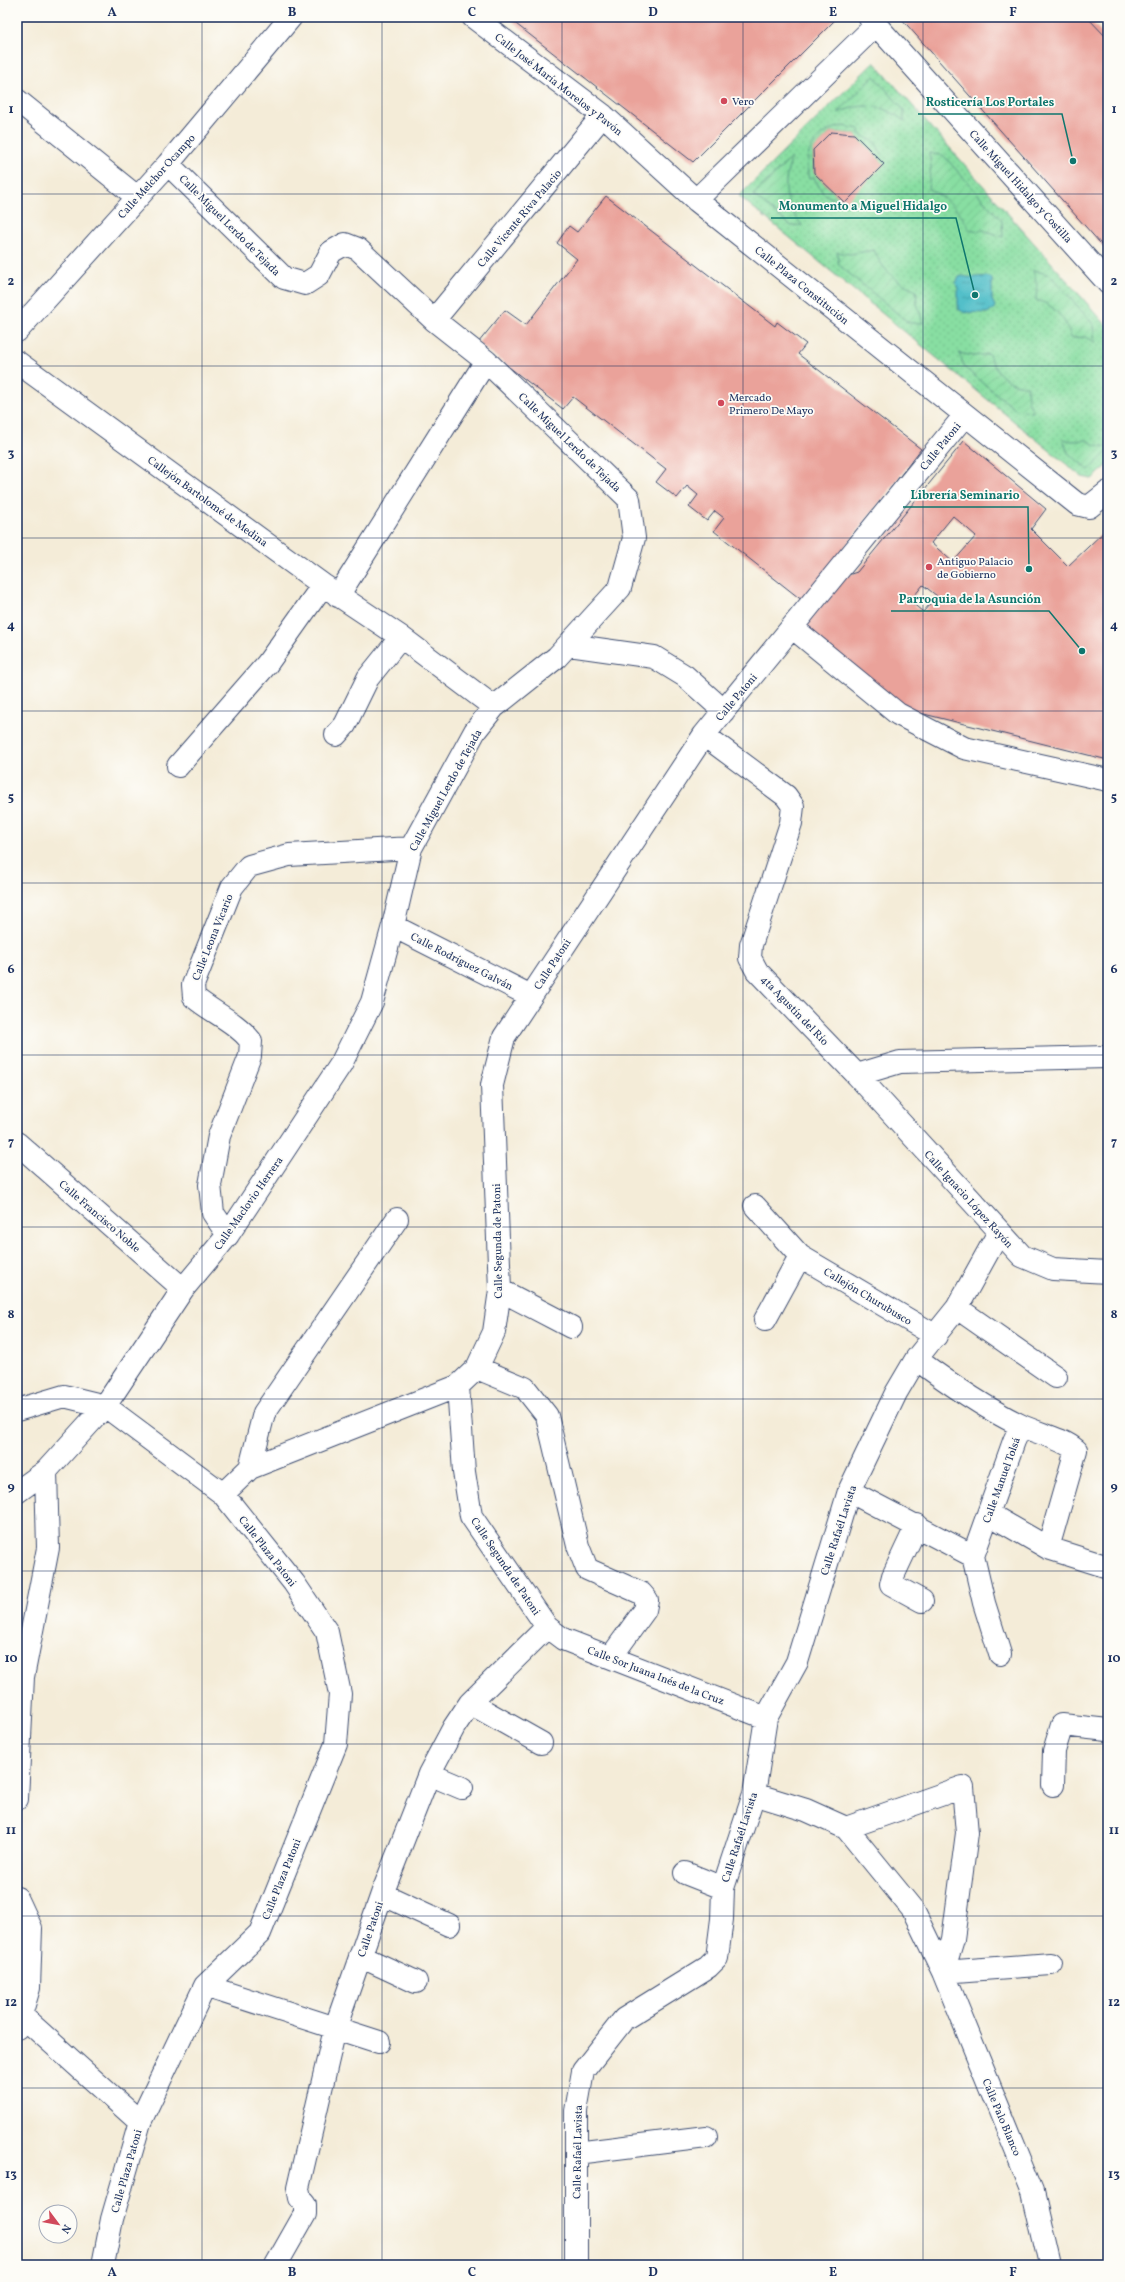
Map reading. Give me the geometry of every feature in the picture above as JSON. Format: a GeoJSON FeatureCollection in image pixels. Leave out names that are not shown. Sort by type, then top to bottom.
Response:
{"type":"FeatureCollection","features":[{"type":"Feature","properties":{"kind":"street","name":"Calle Melchor Ocampo"},"geometry":{"type":"LineString","coordinates":[[17,331],[168,164],[291,17]]}},
{"type":"Feature","properties":{"kind":"street","name":"Calle José María Morelos y Pavón"},"geometry":{"type":"LineString","coordinates":[[473,17],[603,115],[696,200]]}},
{"type":"Feature","properties":{"kind":"street"},"geometry":{"type":"LineString","coordinates":[[696,200],[873,21]]}},
{"type":"Feature","properties":{"kind":"street","name":"Calle Miguel Hidalgo y Costilla"},"geometry":{"type":"LineString","coordinates":[[873,21],[1108,283]]}},
{"type":"Feature","properties":{"kind":"street"},"geometry":{"type":"LineString","coordinates":[[17,100],[137,198]]}},
{"type":"Feature","properties":{"kind":"street","name":"Calle Vicente Riva Palacio"},"geometry":{"type":"LineString","coordinates":[[434,320],[603,115]]}},
{"type":"Feature","properties":{"kind":"street","name":"Calle Miguel Lerdo de Tejada"},"geometry":{"type":"LineString","coordinates":[[168,164],[284,278],[305,284],[319,275],[331,252],[345,244],[358,249],[434,320],[486,361],[629,499],[634,538],[620,588],[557,657],[494,707],[475,732],[411,848],[393,926]]}},
{"type":"Feature","properties":{"kind":"street","name":"Calle Plaza Constitución"},"geometry":{"type":"LineString","coordinates":[[696,200],[1076,504],[1089,507],[1108,492]]}},
{"type":"Feature","properties":{"kind":"street"},"geometry":{"type":"LineString","coordinates":[[178,766],[330,590],[486,361]]}},
{"type":"Feature","properties":{"kind":"street","name":"Callejón Bartolomé de Medina"},"geometry":{"type":"LineString","coordinates":[[17,362],[330,590],[401,637],[494,707]]}},
{"type":"Feature","properties":{"kind":"street","name":"Calle Patoni"},"geometry":{"type":"LineString","coordinates":[[531,996],[704,735],[793,628],[965,415]]}},
{"type":"Feature","properties":{"kind":"street"},"geometry":{"type":"LineString","coordinates":[[793,628],[898,714],[964,748],[1108,780]]}},
{"type":"Feature","properties":{"kind":"street"},"geometry":{"type":"LineString","coordinates":[[336,736],[345,725],[368,678],[401,637]]}},
{"type":"Feature","properties":{"kind":"street"},"geometry":{"type":"LineString","coordinates":[[569,645],[654,657],[685,676],[724,711]]}},
{"type":"Feature","properties":{"kind":"street","name":"4ta Agustín del Río"},"geometry":{"type":"LineString","coordinates":[[704,735],[786,796],[794,806],[791,823],[751,945],[750,958],[757,971],[857,1075]]}},
{"type":"Feature","properties":{"kind":"street","name":"Calle Leona Vicario"},"geometry":{"type":"LineString","coordinates":[[228,1235],[213,1214],[210,1185],[219,1136],[250,1056],[251,1041],[241,1029],[204,1006],[194,997],[192,986],[232,887],[249,866],[289,855],[411,848]]}},
{"type":"Feature","properties":{"kind":"street","name":"Calle Rodríguez Galván"},"geometry":{"type":"LineString","coordinates":[[393,926],[531,996]]}},
{"type":"Feature","properties":{"kind":"street","name":"Calle Maclovio Herrera"},"geometry":{"type":"LineString","coordinates":[[17,1492],[46,1471],[105,1406],[183,1289],[228,1235],[341,1064],[372,1002],[393,926]]}},
{"type":"Feature","properties":{"kind":"street","name":"Calle Segunda de Patoni"},"geometry":{"type":"LineString","coordinates":[[531,996],[504,1037],[492,1085],[500,1290],[494,1332],[477,1368],[458,1386],[464,1472],[471,1516],[547,1627]]}},
{"type":"Feature","properties":{"kind":"street"},"geometry":{"type":"LineString","coordinates":[[857,1075],[900,1062],[1108,1057]]}},
{"type":"Feature","properties":{"kind":"street","name":"Calle Ignacio López Rayón"},"geometry":{"type":"LineString","coordinates":[[857,1075],[1022,1256],[1053,1269],[1108,1272]]}},
{"type":"Feature","properties":{"kind":"street","name":"Calle Francisco Noble"},"geometry":{"type":"LineString","coordinates":[[17,1143],[183,1289]]}},
{"type":"Feature","properties":{"kind":"street","name":"Callejón Churubusco"},"geometry":{"type":"LineString","coordinates":[[755,1206],[800,1256],[936,1336]]}},
{"type":"Feature","properties":{"kind":"street"},"geometry":{"type":"LineString","coordinates":[[250,1468],[264,1413],[397,1219]]}},
{"type":"Feature","properties":{"kind":"street","name":"Calle Rafaél Lavista"},"geometry":{"type":"LineString","coordinates":[[576,2265],[576,2111],[583,2071],[624,2019],[708,1967],[717,1958],[722,1918],[722,1888],[754,1794],[766,1718],[797,1662],[849,1491],[896,1393],[916,1359],[957,1308],[999,1232]]}},
{"type":"Feature","properties":{"kind":"street"},"geometry":{"type":"LineString","coordinates":[[765,1320],[800,1256]]}},
{"type":"Feature","properties":{"kind":"street"},"geometry":{"type":"LineString","coordinates":[[500,1290],[571,1327]]}},
{"type":"Feature","properties":{"kind":"street"},"geometry":{"type":"LineString","coordinates":[[957,1308],[1056,1376]]}},
{"type":"Feature","properties":{"kind":"street","name":"Calle Manuel Tolsá"},"geometry":{"type":"LineString","coordinates":[[916,1359],[966,1396],[1021,1426],[1014,1441],[973,1556]]}},
{"type":"Feature","properties":{"kind":"street"},"geometry":{"type":"LineString","coordinates":[[477,1368],[525,1388],[547,1416],[578,1546],[587,1569],[641,1593],[647,1600],[645,1610],[611,1657]]}},
{"type":"Feature","properties":{"kind":"street"},"geometry":{"type":"LineString","coordinates":[[223,1494],[250,1468],[458,1386]]}},
{"type":"Feature","properties":{"kind":"street"},"geometry":{"type":"LineString","coordinates":[[17,1410],[64,1396],[105,1406]]}},
{"type":"Feature","properties":{"kind":"street","name":"Calle Plaza Patoni"},"geometry":{"type":"LineString","coordinates":[[103,2265],[112,2219],[140,2122],[205,1986],[260,1933],[336,1744],[340,1694],[326,1632],[294,1583],[223,1494],[105,1406]]}},
{"type":"Feature","properties":{"kind":"street"},"geometry":{"type":"LineString","coordinates":[[1021,1426],[1068,1444],[1076,1450],[1048,1548]]}},
{"type":"Feature","properties":{"kind":"street"},"geometry":{"type":"LineString","coordinates":[[17,1799],[23,1676],[48,1548],[46,1471]]}},
{"type":"Feature","properties":{"kind":"street"},"geometry":{"type":"LineString","coordinates":[[849,1491],[917,1525],[973,1556],[984,1603],[1000,1654]]}},
{"type":"Feature","properties":{"kind":"street"},"geometry":{"type":"LineString","coordinates":[[989,1514],[1048,1548],[1108,1567]]}},
{"type":"Feature","properties":{"kind":"street"},"geometry":{"type":"LineString","coordinates":[[917,1525],[892,1576],[891,1584],[922,1601]]}},
{"type":"Feature","properties":{"kind":"street","name":"Calle Patoni"},"geometry":{"type":"LineString","coordinates":[[276,2265],[305,2214],[306,2204],[300,2198],[298,2188],[335,2029],[382,1894],[429,1774],[454,1727],[470,1703],[547,1627]]}},
{"type":"Feature","properties":{"kind":"street","name":"Calle Sor Juana Inés de la Cruz"},"geometry":{"type":"LineString","coordinates":[[547,1627],[563,1639],[766,1718]]}},
{"type":"Feature","properties":{"kind":"street"},"geometry":{"type":"LineString","coordinates":[[470,1703],[541,1742]]}},
{"type":"Feature","properties":{"kind":"street"},"geometry":{"type":"LineString","coordinates":[[1053,1786],[1054,1751],[1062,1725],[1108,1730]]}},
{"type":"Feature","properties":{"kind":"street"},"geometry":{"type":"LineString","coordinates":[[429,1774],[462,1788]]}},
{"type":"Feature","properties":{"kind":"street"},"geometry":{"type":"LineString","coordinates":[[846,1828],[963,1787],[967,1833],[953,1938],[943,1972]]}},
{"type":"Feature","properties":{"kind":"street"},"geometry":{"type":"LineString","coordinates":[[754,1794],[806,1810],[846,1828],[913,1910],[943,1972]]}},
{"type":"Feature","properties":{"kind":"street"},"geometry":{"type":"LineString","coordinates":[[685,1873],[722,1888]]}},
{"type":"Feature","properties":{"kind":"street"},"geometry":{"type":"LineString","coordinates":[[382,1894],[448,1925]]}},
{"type":"Feature","properties":{"kind":"street"},"geometry":{"type":"LineString","coordinates":[[17,1898],[31,1928],[29,1988],[20,2022],[140,2122]]}},
{"type":"Feature","properties":{"kind":"street"},"geometry":{"type":"LineString","coordinates":[[360,1956],[416,1982]]}},
{"type":"Feature","properties":{"kind":"street"},"geometry":{"type":"LineString","coordinates":[[943,1972],[1051,1964]]}},
{"type":"Feature","properties":{"kind":"street","name":"Calle Palo Blanco"},"geometry":{"type":"LineString","coordinates":[[943,1972],[1033,2192],[1050,2265]]}},
{"type":"Feature","properties":{"kind":"street"},"geometry":{"type":"LineString","coordinates":[[205,1986],[379,2042]]}},
{"type":"Feature","properties":{"kind":"street"},"geometry":{"type":"LineString","coordinates":[[576,2153],[706,2137]]}},
{"type":"Feature","properties":{"kind":"green space"},"geometry":{"type":"Polygon","coordinates":[[[874,62],[1108,327],[1108,465],[1092,479],[1082,477],[739,196],[874,62]]]}},
{"type":"Feature","properties":{"kind":"green space"},"geometry":{"type":"Polygon","coordinates":[[[874,76],[904,110],[904,121],[888,111],[872,106],[855,107],[838,113],[874,76]]]}},
{"type":"Feature","properties":{"kind":"green space"},"geometry":{"type":"Polygon","coordinates":[[[842,126],[860,129],[859,134],[875,142],[883,156],[880,160],[854,134],[831,132],[813,150],[814,173],[841,199],[838,202],[823,193],[814,178],[809,179],[807,161],[809,152],[813,145],[824,133],[842,126]]]}},
{"type":"Feature","properties":{"kind":"green space"},"geometry":{"type":"Polygon","coordinates":[[[929,153],[944,156],[1002,221],[1003,237],[983,230],[970,231],[958,211],[948,201],[928,189],[931,166],[929,153]]]}},
{"type":"Feature","properties":{"kind":"green space"},"geometry":{"type":"Polygon","coordinates":[[[791,158],[787,177],[786,194],[792,210],[802,225],[791,226],[753,195],[791,158]]]}},
{"type":"Feature","properties":{"kind":"green space"},"geometry":{"type":"Polygon","coordinates":[[[874,250],[881,264],[890,274],[902,283],[916,290],[917,303],[923,323],[909,323],[839,265],[837,252],[850,254],[874,250]]]}},
{"type":"Feature","properties":{"kind":"green space"},"geometry":{"type":"Polygon","coordinates":[[[1033,270],[1050,275],[1093,324],[1095,342],[1085,337],[1071,338],[1063,319],[1059,314],[1048,305],[1036,300],[1037,285],[1033,270]]]}},
{"type":"Feature","properties":{"kind":"green space"},"geometry":{"type":"Polygon","coordinates":[[[959,353],[974,356],[989,354],[991,361],[998,372],[1014,383],[1027,386],[1028,400],[1033,412],[1016,410],[965,368],[959,353]]]}},
{"type":"Feature","properties":{"kind":"green space"},"geometry":{"type":"Polygon","coordinates":[[[1063,439],[1072,441],[1087,440],[1095,445],[1108,447],[1108,451],[1089,470],[1068,453],[1063,439]]]}},
{"type":"Feature","properties":{"kind":"water"},"geometry":{"type":"Polygon","coordinates":[[[959,277],[989,277],[992,279],[992,300],[995,306],[993,310],[987,313],[965,313],[958,309],[958,289],[956,283],[959,277]]]}},
{"type":"Feature","properties":{"kind":"building"},"geometry":{"type":"Polygon","coordinates":[[[507,17],[835,17],[836,19],[693,162],[507,17]]]}},
{"type":"Feature","properties":{"kind":"building"},"geometry":{"type":"Polygon","coordinates":[[[900,17],[1087,17],[1108,39],[1108,252],[900,17]]]}},
{"type":"Feature","properties":{"kind":"building"},"geometry":{"type":"Polygon","coordinates":[[[831,132],[854,134],[884,164],[845,203],[814,173],[813,150],[831,132]]]}},
{"type":"Feature","properties":{"kind":"building","name":"Mercado Primero De Mayo"},"geometry":{"type":"Polygon","coordinates":[[[606,196],[775,326],[777,322],[806,344],[798,354],[921,449],[803,601],[714,531],[724,518],[715,511],[707,521],[689,507],[698,495],[687,486],[677,498],[656,482],[666,469],[573,397],[563,409],[478,343],[505,310],[526,325],[577,259],[557,243],[569,226],[577,232],[606,196]]]}},
{"type":"Feature","properties":{"kind":"building"},"geometry":{"type":"Polygon","coordinates":[[[964,441],[1046,509],[1031,529],[1068,566],[1108,528],[1108,760],[900,708],[803,627],[845,576],[857,572],[964,441]],[[953,516],[931,543],[953,562],[976,536],[953,516]],[[923,585],[910,601],[923,612],[937,596],[923,585]]]}},
{"type":"Feature","properties":{"kind":"place","name":"Vero"},"geometry":{"type":"Point","coordinates":[724,101]}},
{"type":"Feature","properties":{"kind":"place","name":"Rosticería Los Portales"},"geometry":{"type":"Point","coordinates":[1073,161]}},
{"type":"Feature","properties":{"kind":"place","name":"Monumento a Miguel Hidalgo"},"geometry":{"type":"Point","coordinates":[975,295]}},
{"type":"Feature","properties":{"kind":"place","name":"Mercado Primero De Mayo"},"geometry":{"type":"Point","coordinates":[721,403]}},
{"type":"Feature","properties":{"kind":"place","name":"Antiguo Palacio de Gobierno"},"geometry":{"type":"Point","coordinates":[929,567]}},
{"type":"Feature","properties":{"kind":"place","name":"Librería Seminario"},"geometry":{"type":"Point","coordinates":[1029,569]}},
{"type":"Feature","properties":{"kind":"place","name":"Parroquia de la Asunción"},"geometry":{"type":"Point","coordinates":[1082,651]}}]}
